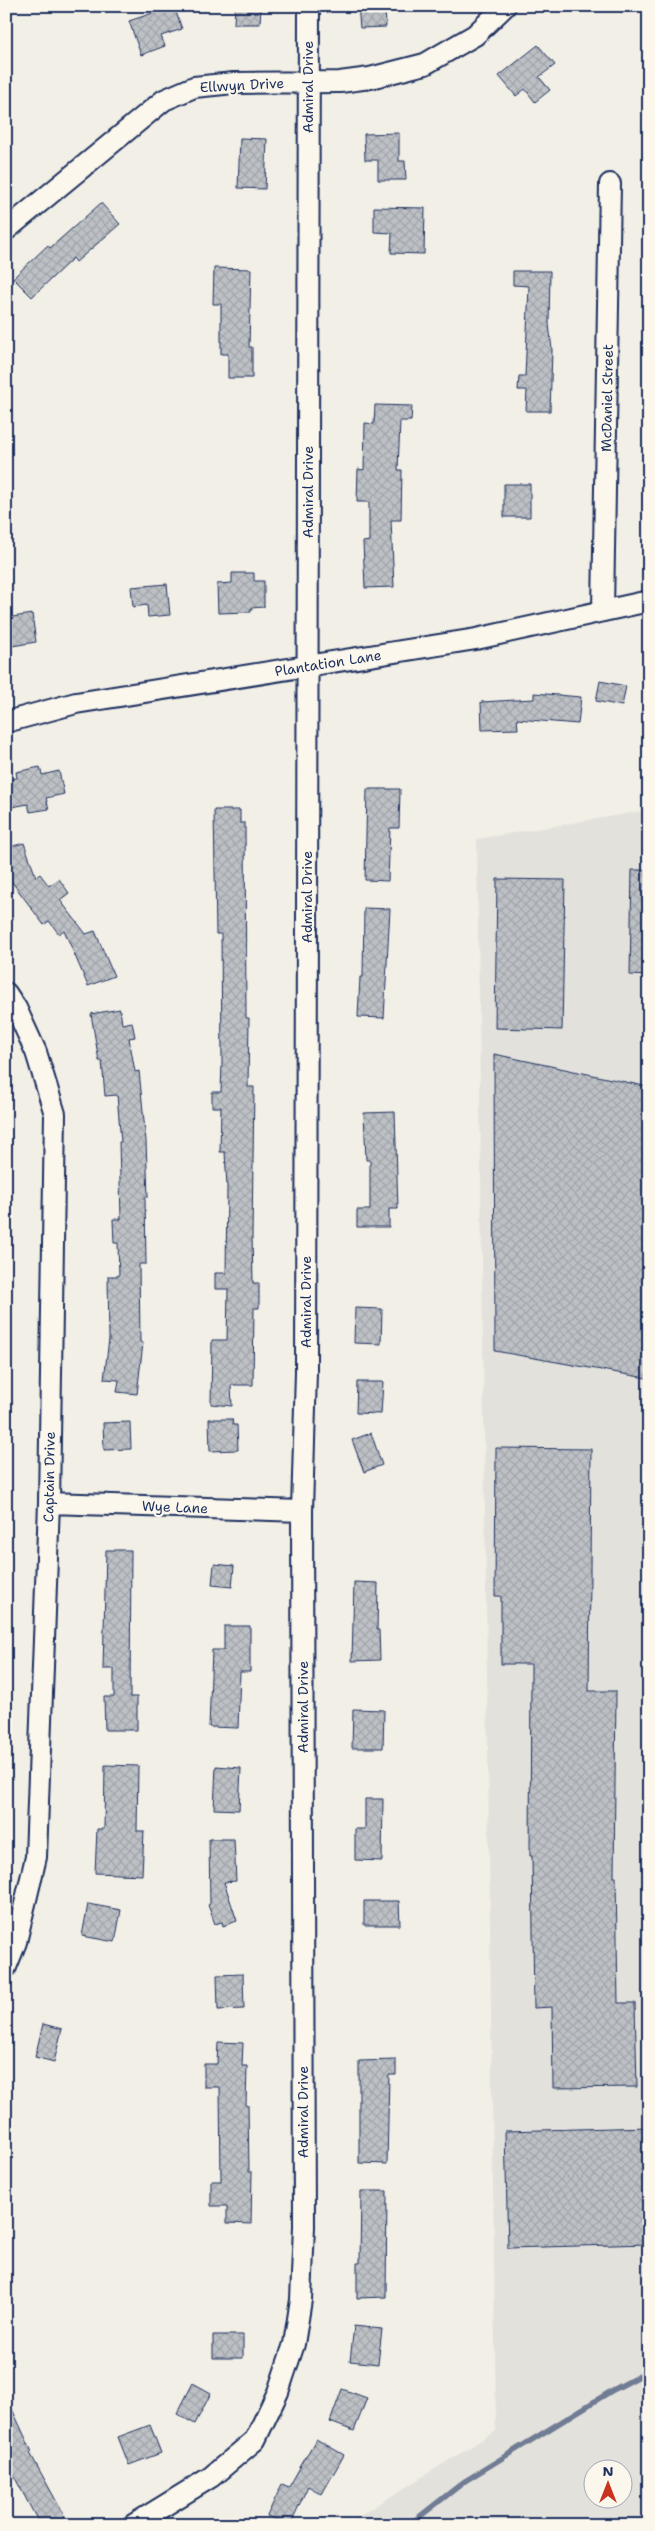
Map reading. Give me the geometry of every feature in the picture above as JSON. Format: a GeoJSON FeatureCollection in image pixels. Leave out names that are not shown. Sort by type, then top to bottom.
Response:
{"type":"FeatureCollection","features":[{"type":"Feature","properties":{"kind":"street","name":"Admiral Drive"},"geometry":{"type":"LineString","coordinates":[[133,2525],[211,2477],[255,2440],[278,2392],[294,2344],[301,2300],[304,2226],[302,1511],[306,1362],[309,6]]}},
{"type":"Feature","properties":{"kind":"street","name":"Ellwyn Drive"},"geometry":{"type":"LineString","coordinates":[[6,230],[164,100],[194,87],[234,83],[340,82],[370,78],[425,64],[475,35],[505,6]]}},
{"type":"Feature","properties":{"kind":"street","name":"McDaniel Street"},"geometry":{"type":"LineString","coordinates":[[603,611],[610,184]]}},
{"type":"Feature","properties":{"kind":"street","name":"Plantation Lane"},"geometry":{"type":"LineString","coordinates":[[6,722],[76,703],[476,639],[649,601]]}},
{"type":"Feature","properties":{"kind":"street","name":"Captain Drive"},"geometry":{"type":"LineString","coordinates":[[6,993],[16,1008],[36,1052],[55,1114],[49,1504],[36,1857],[16,1942],[6,1967]]}},
{"type":"Feature","properties":{"kind":"street","name":"Wye Lane"},"geometry":{"type":"LineString","coordinates":[[49,1504],[302,1511]]}},
{"type":"Feature","properties":{"kind":"shaded area"},"geometry":{"type":"Polygon","coordinates":[[[649,810],[649,2525],[345,2525],[496,2431],[477,839],[649,810]]]}},
{"type":"Feature","properties":{"kind":"building"},"geometry":{"type":"Polygon","coordinates":[[[174,6],[182,29],[161,36],[165,46],[141,55],[129,21],[174,6]]]}},
{"type":"Feature","properties":{"kind":"building"},"geometry":{"type":"Polygon","coordinates":[[[235,6],[261,6],[260,24],[234,24],[235,6]]]}},
{"type":"Feature","properties":{"kind":"building"},"geometry":{"type":"Polygon","coordinates":[[[358,6],[385,6],[386,27],[360,28],[358,6]]]}},
{"type":"Feature","properties":{"kind":"building"},"geometry":{"type":"Polygon","coordinates":[[[538,45],[555,65],[539,77],[550,90],[535,102],[525,89],[516,96],[499,76],[538,45]]]}},
{"type":"Feature","properties":{"kind":"building"},"geometry":{"type":"Polygon","coordinates":[[[399,133],[399,161],[405,161],[406,180],[378,180],[378,160],[365,160],[364,134],[399,133]]]}},
{"type":"Feature","properties":{"kind":"building"},"geometry":{"type":"Polygon","coordinates":[[[240,138],[267,139],[265,189],[238,188],[240,138]]]}},
{"type":"Feature","properties":{"kind":"building"},"geometry":{"type":"Polygon","coordinates":[[[101,203],[120,224],[76,262],[73,258],[32,297],[13,278],[48,245],[50,248],[101,203]]]}},
{"type":"Feature","properties":{"kind":"building"},"geometry":{"type":"Polygon","coordinates":[[[374,207],[425,208],[424,254],[391,253],[392,233],[374,232],[374,207]]]}},
{"type":"Feature","properties":{"kind":"building"},"geometry":{"type":"Polygon","coordinates":[[[214,268],[251,269],[249,347],[252,347],[252,378],[228,378],[228,354],[221,354],[221,304],[213,304],[214,268]]]}},
{"type":"Feature","properties":{"kind":"building"},"geometry":{"type":"Polygon","coordinates":[[[513,271],[550,271],[549,324],[552,350],[550,411],[526,411],[527,390],[518,390],[519,376],[525,376],[529,286],[513,285],[513,271]]]}},
{"type":"Feature","properties":{"kind":"building"},"geometry":{"type":"Polygon","coordinates":[[[375,405],[412,406],[411,421],[400,421],[398,470],[402,470],[401,520],[391,520],[394,587],[365,588],[363,542],[369,541],[369,502],[357,502],[358,469],[364,470],[365,423],[374,424],[375,405]]]}},
{"type":"Feature","properties":{"kind":"building"},"geometry":{"type":"Polygon","coordinates":[[[504,484],[530,484],[530,517],[504,517],[504,484]]]}},
{"type":"Feature","properties":{"kind":"building"},"geometry":{"type":"Polygon","coordinates":[[[232,573],[254,573],[254,581],[264,581],[264,607],[251,608],[251,612],[218,613],[217,584],[232,583],[232,573]]]}},
{"type":"Feature","properties":{"kind":"building"},"geometry":{"type":"Polygon","coordinates":[[[167,584],[170,615],[148,617],[147,605],[133,607],[131,587],[167,584]]]}},
{"type":"Feature","properties":{"kind":"building"},"geometry":{"type":"Polygon","coordinates":[[[32,614],[36,642],[6,647],[6,618],[32,614]]]}},
{"type":"Feature","properties":{"kind":"building"},"geometry":{"type":"Polygon","coordinates":[[[600,681],[626,686],[622,706],[596,701],[600,681]]]}},
{"type":"Feature","properties":{"kind":"building"},"geometry":{"type":"Polygon","coordinates":[[[534,693],[581,697],[578,724],[517,719],[518,729],[482,730],[481,702],[534,699],[534,693]]]}},
{"type":"Feature","properties":{"kind":"building"},"geometry":{"type":"Polygon","coordinates":[[[40,767],[42,775],[59,771],[64,794],[46,798],[49,809],[30,812],[28,804],[6,808],[6,780],[17,778],[16,772],[40,767]]]}},
{"type":"Feature","properties":{"kind":"building"},"geometry":{"type":"Polygon","coordinates":[[[367,789],[400,789],[399,828],[390,828],[388,881],[365,880],[367,789]]]}},
{"type":"Feature","properties":{"kind":"building"},"geometry":{"type":"Polygon","coordinates":[[[214,810],[240,810],[240,823],[245,823],[246,1018],[249,1018],[248,1087],[254,1087],[253,1283],[259,1283],[259,1308],[254,1308],[253,1385],[231,1385],[232,1406],[211,1404],[212,1340],[227,1340],[228,1289],[215,1289],[215,1273],[226,1273],[227,1187],[225,1152],[220,1152],[221,1107],[212,1107],[212,1092],[221,1092],[222,1062],[221,934],[216,934],[214,810]]]}},
{"type":"Feature","properties":{"kind":"building"},"geometry":{"type":"Polygon","coordinates":[[[24,843],[36,877],[40,874],[49,886],[59,879],[69,893],[60,900],[86,934],[95,931],[114,976],[88,986],[64,930],[59,934],[49,921],[44,925],[12,882],[6,884],[6,848],[24,843]]]}},
{"type":"Feature","properties":{"kind":"building"},"geometry":{"type":"Polygon","coordinates":[[[632,870],[649,870],[649,976],[630,975],[632,870]]]}},
{"type":"Feature","properties":{"kind":"building"},"geometry":{"type":"Polygon","coordinates":[[[497,879],[565,880],[562,1030],[495,1028],[497,879]]]}},
{"type":"Feature","properties":{"kind":"building"},"geometry":{"type":"Polygon","coordinates":[[[364,908],[390,909],[384,1018],[358,1017],[360,977],[363,977],[364,908]]]}},
{"type":"Feature","properties":{"kind":"building"},"geometry":{"type":"Polygon","coordinates":[[[120,1009],[122,1024],[132,1022],[135,1037],[129,1038],[135,1072],[139,1071],[146,1141],[148,1197],[145,1197],[146,1264],[139,1264],[140,1342],[143,1343],[137,1394],[117,1392],[119,1380],[104,1379],[109,1339],[108,1276],[119,1276],[118,1243],[114,1243],[113,1219],[121,1219],[119,1142],[121,1142],[117,1095],[105,1096],[102,1061],[99,1061],[91,1014],[120,1009]]]}},
{"type":"Feature","properties":{"kind":"building"},"geometry":{"type":"Polygon","coordinates":[[[494,1054],[649,1087],[649,1363],[646,1378],[495,1351],[494,1054]]]}},
{"type":"Feature","properties":{"kind":"building"},"geometry":{"type":"Polygon","coordinates":[[[395,1112],[398,1209],[389,1209],[389,1227],[357,1227],[357,1210],[370,1210],[370,1160],[366,1160],[364,1113],[395,1112]]]}},
{"type":"Feature","properties":{"kind":"building"},"geometry":{"type":"Polygon","coordinates":[[[355,1308],[382,1309],[381,1344],[354,1343],[355,1308]]]}},
{"type":"Feature","properties":{"kind":"building"},"geometry":{"type":"Polygon","coordinates":[[[357,1382],[383,1382],[381,1414],[356,1413],[357,1382]]]}},
{"type":"Feature","properties":{"kind":"building"},"geometry":{"type":"Polygon","coordinates":[[[209,1419],[232,1419],[233,1425],[237,1425],[238,1450],[210,1451],[209,1419]]]}},
{"type":"Feature","properties":{"kind":"building"},"geometry":{"type":"Polygon","coordinates":[[[130,1422],[131,1449],[104,1450],[103,1423],[130,1422]]]}},
{"type":"Feature","properties":{"kind":"building"},"geometry":{"type":"Polygon","coordinates":[[[371,1433],[382,1465],[364,1472],[352,1440],[371,1433]]]}},
{"type":"Feature","properties":{"kind":"building"},"geometry":{"type":"Polygon","coordinates":[[[496,1448],[591,1449],[589,1691],[616,1691],[614,1877],[616,1877],[618,2003],[635,2003],[637,2087],[553,2088],[552,2007],[534,2008],[532,1856],[530,1856],[531,1664],[501,1664],[501,1596],[495,1596],[496,1448]]]}},
{"type":"Feature","properties":{"kind":"building"},"geometry":{"type":"Polygon","coordinates":[[[106,1550],[131,1550],[130,1697],[137,1697],[137,1730],[105,1730],[104,1697],[114,1697],[114,1669],[103,1669],[106,1550]]]}},
{"type":"Feature","properties":{"kind":"building"},"geometry":{"type":"Polygon","coordinates":[[[214,1564],[234,1566],[232,1587],[212,1585],[214,1564]]]}},
{"type":"Feature","properties":{"kind":"building"},"geometry":{"type":"Polygon","coordinates":[[[354,1582],[378,1583],[377,1630],[379,1630],[380,1660],[352,1661],[354,1582]]]}},
{"type":"Feature","properties":{"kind":"building"},"geometry":{"type":"Polygon","coordinates":[[[224,1626],[250,1626],[250,1672],[240,1672],[238,1728],[209,1727],[212,1650],[224,1650],[224,1626]]]}},
{"type":"Feature","properties":{"kind":"building"},"geometry":{"type":"Polygon","coordinates":[[[353,1709],[384,1710],[383,1748],[352,1748],[353,1709]]]}},
{"type":"Feature","properties":{"kind":"building"},"geometry":{"type":"Polygon","coordinates":[[[105,1765],[138,1766],[137,1831],[144,1831],[142,1875],[95,1873],[97,1829],[104,1829],[105,1765]]]}},
{"type":"Feature","properties":{"kind":"building"},"geometry":{"type":"Polygon","coordinates":[[[216,1766],[241,1768],[239,1810],[214,1809],[216,1766]]]}},
{"type":"Feature","properties":{"kind":"building"},"geometry":{"type":"Polygon","coordinates":[[[365,1799],[383,1799],[382,1861],[355,1860],[355,1829],[365,1829],[365,1799]]]}},
{"type":"Feature","properties":{"kind":"building"},"geometry":{"type":"Polygon","coordinates":[[[209,1839],[234,1839],[236,1881],[224,1882],[237,1921],[223,1926],[222,1922],[215,1924],[208,1905],[210,1904],[209,1839]]]}},
{"type":"Feature","properties":{"kind":"building"},"geometry":{"type":"Polygon","coordinates":[[[364,1901],[399,1901],[400,1925],[364,1925],[364,1901]]]}},
{"type":"Feature","properties":{"kind":"building"},"geometry":{"type":"Polygon","coordinates":[[[88,1904],[121,1910],[115,1942],[82,1936],[88,1904]]]}},
{"type":"Feature","properties":{"kind":"building"},"geometry":{"type":"Polygon","coordinates":[[[243,1974],[244,2009],[218,2010],[217,1975],[243,1974]]]}},
{"type":"Feature","properties":{"kind":"building"},"geometry":{"type":"Polygon","coordinates":[[[43,2024],[62,2029],[54,2062],[35,2057],[43,2024]]]}},
{"type":"Feature","properties":{"kind":"building"},"geometry":{"type":"Polygon","coordinates":[[[218,2042],[243,2043],[242,2066],[247,2066],[246,2106],[248,2105],[249,2172],[252,2172],[251,2224],[227,2223],[227,2206],[211,2206],[211,2181],[221,2181],[220,2087],[204,2087],[204,2064],[217,2064],[218,2042]]]}},
{"type":"Feature","properties":{"kind":"building"},"geometry":{"type":"Polygon","coordinates":[[[396,2060],[396,2075],[389,2075],[387,2164],[359,2163],[359,2061],[396,2060]]]}},
{"type":"Feature","properties":{"kind":"building"},"geometry":{"type":"Polygon","coordinates":[[[649,2127],[649,2244],[508,2248],[505,2131],[649,2127]]]}},
{"type":"Feature","properties":{"kind":"building"},"geometry":{"type":"Polygon","coordinates":[[[361,2191],[387,2191],[386,2297],[357,2298],[357,2263],[360,2263],[361,2191]]]}},
{"type":"Feature","properties":{"kind":"building"},"geometry":{"type":"Polygon","coordinates":[[[354,2326],[382,2329],[378,2364],[350,2361],[354,2326]]]}},
{"type":"Feature","properties":{"kind":"building"},"geometry":{"type":"Polygon","coordinates":[[[213,2335],[243,2335],[243,2358],[213,2358],[213,2335]]]}},
{"type":"Feature","properties":{"kind":"building"},"geometry":{"type":"Polygon","coordinates":[[[193,2383],[211,2393],[195,2424],[177,2414],[193,2383]]]}},
{"type":"Feature","properties":{"kind":"building"},"geometry":{"type":"Polygon","coordinates":[[[342,2389],[367,2398],[354,2431],[330,2422],[342,2389]]]}},
{"type":"Feature","properties":{"kind":"building"},"geometry":{"type":"Polygon","coordinates":[[[6,2396],[32,2452],[30,2453],[65,2517],[51,2525],[40,2525],[6,2461],[6,2396]]]}},
{"type":"Feature","properties":{"kind":"building"},"geometry":{"type":"Polygon","coordinates":[[[150,2425],[161,2453],[129,2465],[118,2437],[150,2425]]]}},
{"type":"Feature","properties":{"kind":"building"},"geometry":{"type":"Polygon","coordinates":[[[316,2439],[344,2455],[322,2494],[308,2486],[290,2525],[267,2516],[282,2484],[289,2487],[316,2439]]]}},
{"type":"Feature","properties":{"kind":"waterway"},"geometry":{"type":"LineString","coordinates":[[409,2525],[465,2481],[613,2390],[649,2371]]}}]}
